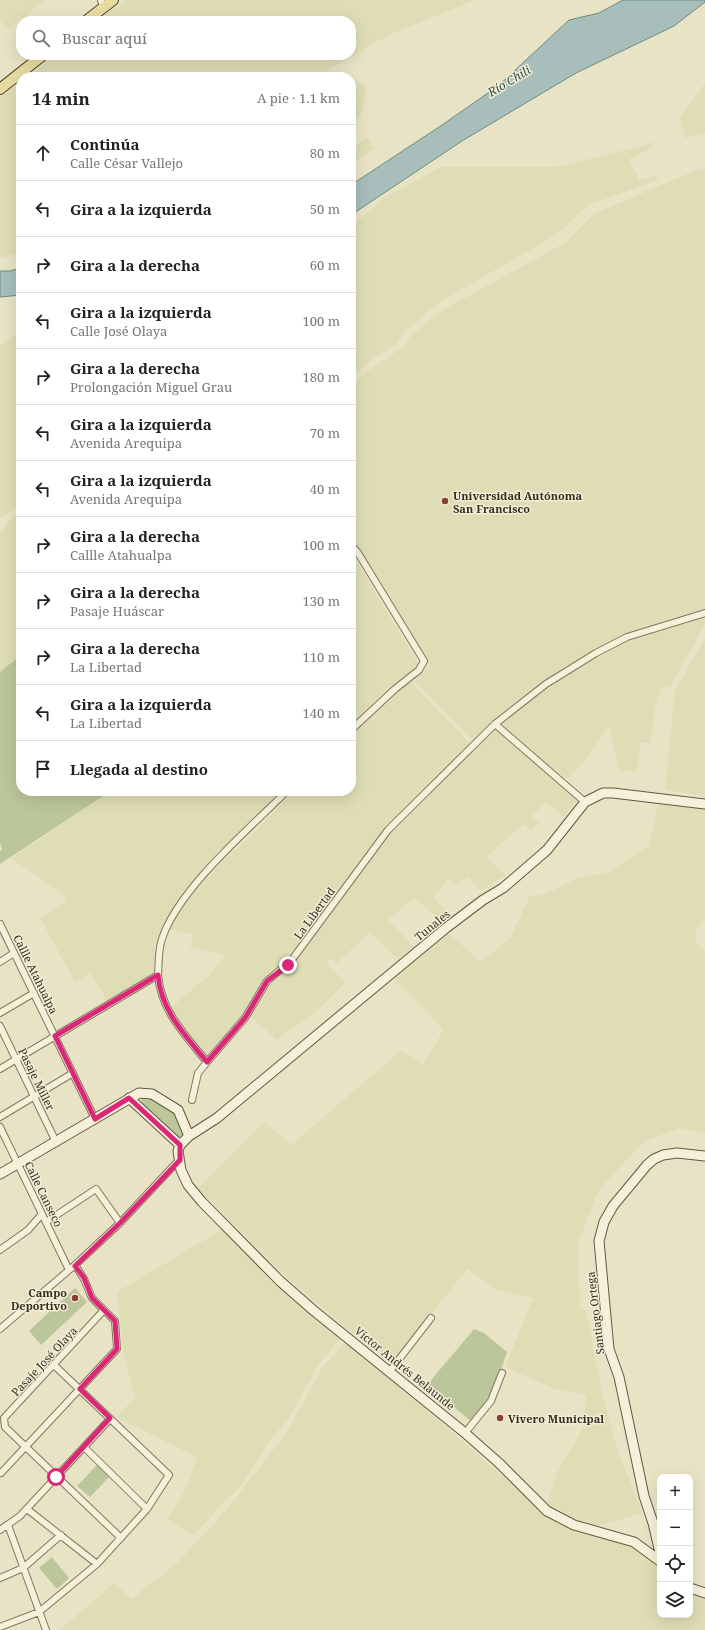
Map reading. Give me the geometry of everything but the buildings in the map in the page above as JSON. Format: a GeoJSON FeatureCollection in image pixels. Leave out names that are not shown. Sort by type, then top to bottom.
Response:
{"type":"FeatureCollection","features":[{"type":"Feature","properties":{"kind":"main road"},"geometry":{"type":"LineString","coordinates":[[91,16],[102,4],[113,0]]}},
{"type":"Feature","properties":{"kind":"main road"},"geometry":{"type":"LineString","coordinates":[[22,72],[37,60]]}},
{"type":"Feature","properties":{"kind":"main road"},"geometry":{"type":"LineString","coordinates":[[0,89],[16,76]]}},
{"type":"Feature","properties":{"kind":"street"},"geometry":{"type":"LineString","coordinates":[[356,551],[424,661],[419,670],[394,689],[356,725]]}},
{"type":"Feature","properties":{"kind":"street","name":"La Libertad"},"geometry":{"type":"LineString","coordinates":[[192,1100],[198,1073],[245,1018],[267,981],[291,961],[388,830],[495,724],[546,684],[596,653],[628,637],[705,613]]}},
{"type":"Feature","properties":{"kind":"street"},"geometry":{"type":"LineString","coordinates":[[495,724],[585,802]]}},
{"type":"Feature","properties":{"kind":"street","name":"Tunales"},"geometry":{"type":"LineString","coordinates":[[180,1145],[189,1136],[217,1118],[452,924],[511,881],[547,850],[585,802],[603,793],[613,793],[705,804]]}},
{"type":"Feature","properties":{"kind":"street"},"geometry":{"type":"LineString","coordinates":[[207,1062],[172,1019],[161,994],[158,975],[159,948],[164,934],[187,895],[212,866],[282,796]]}},
{"type":"Feature","properties":{"kind":"street","name":"Callle Atahualpa"},"geometry":{"type":"LineString","coordinates":[[0,924],[95,1119]]}},
{"type":"Feature","properties":{"kind":"street"},"geometry":{"type":"LineString","coordinates":[[0,962],[14,953]]}},
{"type":"Feature","properties":{"kind":"street"},"geometry":{"type":"LineString","coordinates":[[0,1069],[158,975]]}},
{"type":"Feature","properties":{"kind":"street"},"geometry":{"type":"LineString","coordinates":[[0,1013],[34,993]]}},
{"type":"Feature","properties":{"kind":"street","name":"Pasaje Miller"},"geometry":{"type":"LineString","coordinates":[[0,1026],[56,1142]]}},
{"type":"Feature","properties":{"kind":"street"},"geometry":{"type":"LineString","coordinates":[[0,1117],[73,1073]]}},
{"type":"Feature","properties":{"kind":"street"},"geometry":{"type":"LineString","coordinates":[[0,1174],[129,1098],[139,1094],[152,1094],[180,1113],[189,1136]]}},
{"type":"Feature","properties":{"kind":"street"},"geometry":{"type":"LineString","coordinates":[[129,1098],[180,1145]]}},
{"type":"Feature","properties":{"kind":"street","name":"Calle Canseco"},"geometry":{"type":"LineString","coordinates":[[0,1127],[69,1270]]}},
{"type":"Feature","properties":{"kind":"street","name":"Víctor Andrés Belaunde"},"geometry":{"type":"LineString","coordinates":[[180,1145],[181,1170],[188,1184],[202,1202],[250,1251],[313,1310],[390,1370],[465,1433],[499,1463],[547,1511],[574,1525],[634,1542],[657,1559]]}},
{"type":"Feature","properties":{"kind":"street","name":"Santiago Ortega"},"geometry":{"type":"LineString","coordinates":[[659,1546],[654,1523],[644,1496],[619,1378],[609,1349],[599,1241],[604,1222],[613,1206],[647,1165],[663,1155],[677,1154],[705,1156]]}},
{"type":"Feature","properties":{"kind":"street"},"geometry":{"type":"LineString","coordinates":[[0,1330],[75,1266],[120,1223],[180,1160]]}},
{"type":"Feature","properties":{"kind":"street"},"geometry":{"type":"LineString","coordinates":[[46,1222],[96,1189],[120,1223]]}},
{"type":"Feature","properties":{"kind":"street"},"geometry":{"type":"LineString","coordinates":[[0,1250],[28,1230],[42,1214]]}},
{"type":"Feature","properties":{"kind":"street"},"geometry":{"type":"LineString","coordinates":[[1,1473],[117,1349],[115,1321],[92,1298],[84,1278],[75,1266]]}},
{"type":"Feature","properties":{"kind":"street","name":"Pasaje José Olaya"},"geometry":{"type":"LineString","coordinates":[[26,1447],[5,1427],[4,1418],[104,1310]]}},
{"type":"Feature","properties":{"kind":"street"},"geometry":{"type":"LineString","coordinates":[[390,1370],[431,1318]]}},
{"type":"Feature","properties":{"kind":"street"},"geometry":{"type":"LineString","coordinates":[[0,1627],[39,1612],[97,1564],[148,1510],[169,1475],[54,1365]]}},
{"type":"Feature","properties":{"kind":"street"},"geometry":{"type":"LineString","coordinates":[[465,1433],[491,1401],[502,1373]]}},
{"type":"Feature","properties":{"kind":"street"},"geometry":{"type":"LineString","coordinates":[[0,1530],[27,1509],[110,1418]]}},
{"type":"Feature","properties":{"kind":"street"},"geometry":{"type":"LineString","coordinates":[[26,1447],[121,1538]]}},
{"type":"Feature","properties":{"kind":"street"},"geometry":{"type":"LineString","coordinates":[[84,1447],[148,1510]]}},
{"type":"Feature","properties":{"kind":"street"},"geometry":{"type":"LineString","coordinates":[[27,1509],[97,1564]]}},
{"type":"Feature","properties":{"kind":"street"},"geometry":{"type":"LineString","coordinates":[[8,1525],[46,1630]]}},
{"type":"Feature","properties":{"kind":"street"},"geometry":{"type":"LineString","coordinates":[[0,1578],[23,1568],[61,1535]]}},
{"type":"Feature","properties":{"kind":"street"},"geometry":{"type":"LineString","coordinates":[[693,1589],[705,1593]]}},
{"type":"Feature","properties":{"kind":"green space"},"geometry":{"type":"Polygon","coordinates":[[[0,0],[45,0],[25,16],[16,16],[16,23],[8,29],[0,21],[0,0]]]}},
{"type":"Feature","properties":{"kind":"green space"},"geometry":{"type":"Polygon","coordinates":[[[124,0],[474,0],[387,36],[356,54],[356,16],[104,16],[124,0]]]}},
{"type":"Feature","properties":{"kind":"green space"},"geometry":{"type":"Polygon","coordinates":[[[49,60],[344,60],[325,71],[328,72],[33,72],[49,60]]]}},
{"type":"Feature","properties":{"kind":"green space"},"geometry":{"type":"Polygon","coordinates":[[[356,82],[366,85],[363,110],[356,122],[356,82]]]}},
{"type":"Feature","properties":{"kind":"green space"},"geometry":{"type":"Polygon","coordinates":[[[705,83],[705,133],[685,138],[680,118],[705,83]]]}},
{"type":"Feature","properties":{"kind":"green space"},"geometry":{"type":"Polygon","coordinates":[[[16,86],[16,254],[0,258],[0,98],[16,86]]]}},
{"type":"Feature","properties":{"kind":"green space"},"geometry":{"type":"Polygon","coordinates":[[[368,137],[375,149],[356,160],[356,146],[368,137]]]}},
{"type":"Feature","properties":{"kind":"green space"},"geometry":{"type":"Polygon","coordinates":[[[657,142],[647,151],[629,159],[639,180],[653,176],[660,179],[588,205],[556,235],[441,301],[405,331],[397,344],[373,359],[356,372],[356,221],[362,218],[383,198],[442,167],[557,167],[657,142]]]}},
{"type":"Feature","properties":{"kind":"green space"},"geometry":{"type":"Polygon","coordinates":[[[705,168],[705,610],[622,635],[567,665],[501,714],[473,741],[414,680],[430,667],[356,547],[356,381],[372,368],[405,346],[411,335],[441,311],[565,243],[594,214],[694,171],[705,168]]]}},
{"type":"Feature","properties":{"kind":"green space"},"geometry":{"type":"Polygon","coordinates":[[[16,335],[16,506],[0,519],[0,345],[16,335]]]}},
{"type":"Feature","properties":{"kind":"green space"},"geometry":{"type":"Polygon","coordinates":[[[16,516],[16,659],[0,672],[0,533],[9,521],[16,516]]]}},
{"type":"Feature","properties":{"kind":"green space"},"geometry":{"type":"Polygon","coordinates":[[[356,560],[419,665],[382,694],[356,719],[356,560]]]}},
{"type":"Feature","properties":{"kind":"green space"},"geometry":{"type":"Polygon","coordinates":[[[701,616],[705,616],[705,624],[670,687],[662,686],[655,708],[650,743],[640,743],[637,771],[619,771],[609,726],[589,756],[567,779],[516,738],[502,724],[562,678],[629,640],[701,616]]]}},
{"type":"Feature","properties":{"kind":"green space"},"geometry":{"type":"Polygon","coordinates":[[[705,638],[705,796],[665,790],[675,691],[705,638]]]}},
{"type":"Feature","properties":{"kind":"green space"},"geometry":{"type":"Polygon","coordinates":[[[16,659],[16,796],[103,796],[0,864],[0,851],[2,850],[0,843],[0,672],[16,659]]]}},
{"type":"Feature","properties":{"kind":"green space"},"geometry":{"type":"Polygon","coordinates":[[[410,681],[471,745],[387,828],[307,934],[291,958],[265,979],[237,1023],[208,1058],[175,1021],[169,1009],[210,974],[226,955],[190,947],[194,935],[169,929],[189,897],[231,853],[240,847],[250,837],[288,796],[356,796],[356,728],[380,704],[410,681]]]}},
{"type":"Feature","properties":{"kind":"green space"},"geometry":{"type":"Polygon","coordinates":[[[495,729],[579,798],[564,817],[545,802],[531,817],[539,822],[531,831],[523,824],[486,857],[506,875],[481,890],[467,876],[457,886],[449,879],[433,897],[451,915],[443,922],[415,898],[388,920],[414,947],[398,959],[370,932],[337,963],[331,958],[326,964],[346,982],[320,1008],[277,1040],[250,1016],[266,985],[286,970],[295,959],[390,831],[495,729]]]}},
{"type":"Feature","properties":{"kind":"green space"},"geometry":{"type":"Polygon","coordinates":[[[104,796],[279,796],[186,888],[155,944],[154,971],[145,979],[107,1001],[91,973],[75,982],[40,918],[68,899],[29,870],[11,859],[104,796]]]}},
{"type":"Feature","properties":{"kind":"green space"},"geometry":{"type":"Polygon","coordinates":[[[659,800],[705,806],[705,921],[703,921],[695,932],[696,943],[705,951],[705,1133],[679,1128],[643,1142],[598,1191],[578,1243],[580,1308],[586,1310],[601,1387],[616,1446],[642,1513],[596,1527],[581,1522],[547,1503],[558,1471],[585,1425],[586,1395],[552,1388],[505,1367],[533,1298],[498,1290],[467,1269],[391,1365],[283,1274],[198,1188],[265,1122],[291,1145],[401,1051],[424,1064],[444,1029],[393,978],[448,933],[481,962],[510,938],[530,896],[543,895],[578,878],[607,873],[649,847],[659,800]]]}},
{"type":"Feature","properties":{"kind":"green space"},"geometry":{"type":"Polygon","coordinates":[[[147,1095],[179,1115],[184,1136],[178,1137],[142,1103],[141,1097],[147,1095]]]}},
{"type":"Feature","properties":{"kind":"green space"},"geometry":{"type":"Polygon","coordinates":[[[223,1229],[341,1338],[318,1365],[290,1417],[269,1441],[243,1483],[193,1535],[168,1519],[187,1486],[197,1457],[116,1417],[135,1398],[122,1346],[117,1292],[223,1229]]]}},
{"type":"Feature","properties":{"kind":"green space"},"geometry":{"type":"Polygon","coordinates":[[[75,1288],[87,1302],[41,1345],[29,1331],[75,1288]]]}},
{"type":"Feature","properties":{"kind":"green space"},"geometry":{"type":"Polygon","coordinates":[[[474,1329],[484,1333],[507,1352],[490,1400],[472,1422],[427,1385],[474,1329]]]}},
{"type":"Feature","properties":{"kind":"green space"},"geometry":{"type":"Polygon","coordinates":[[[347,1341],[543,1511],[634,1546],[657,1563],[657,1618],[693,1618],[693,1596],[705,1598],[705,1630],[60,1630],[114,1583],[131,1599],[177,1563],[229,1507],[287,1432],[322,1368],[347,1341]]]}},
{"type":"Feature","properties":{"kind":"green space"},"geometry":{"type":"Polygon","coordinates":[[[97,1465],[109,1477],[90,1497],[77,1486],[97,1465]]]}},
{"type":"Feature","properties":{"kind":"green space"},"geometry":{"type":"Polygon","coordinates":[[[52,1557],[69,1578],[57,1589],[39,1568],[52,1557]]]}},
{"type":"Feature","properties":{"kind":"water","name":"Río Chili"},"geometry":{"type":"Polygon","coordinates":[[[623,0],[705,0],[705,2],[674,26],[576,73],[462,141],[356,212],[356,182],[498,86],[569,20],[599,13],[623,0]]]}},
{"type":"Feature","properties":{"kind":"water"},"geometry":{"type":"Polygon","coordinates":[[[16,269],[16,295],[0,297],[0,271],[16,269]]]}},
{"type":"Feature","properties":{"kind":"place","name":"Universidad Autónoma San Francisco"},"geometry":{"type":"Point","coordinates":[445,501]}},
{"type":"Feature","properties":{"kind":"place","name":"Campo Deportivo"},"geometry":{"type":"Point","coordinates":[75,1298]}},
{"type":"Feature","properties":{"kind":"place","name":"Vivero Municipal"},"geometry":{"type":"Point","coordinates":[500,1418]}},
{"type":"Feature","properties":{"kind":"route"},"geometry":{"type":"LineString","coordinates":[[56,1477],[110,1418],[80,1389],[117,1349],[115,1321],[92,1298],[84,1278],[75,1266],[120,1223],[180,1160],[178,1150],[180,1145],[129,1098],[95,1119],[55,1036],[158,975],[161,994],[172,1019],[207,1062],[245,1018],[267,981],[288,965]]}}]}
